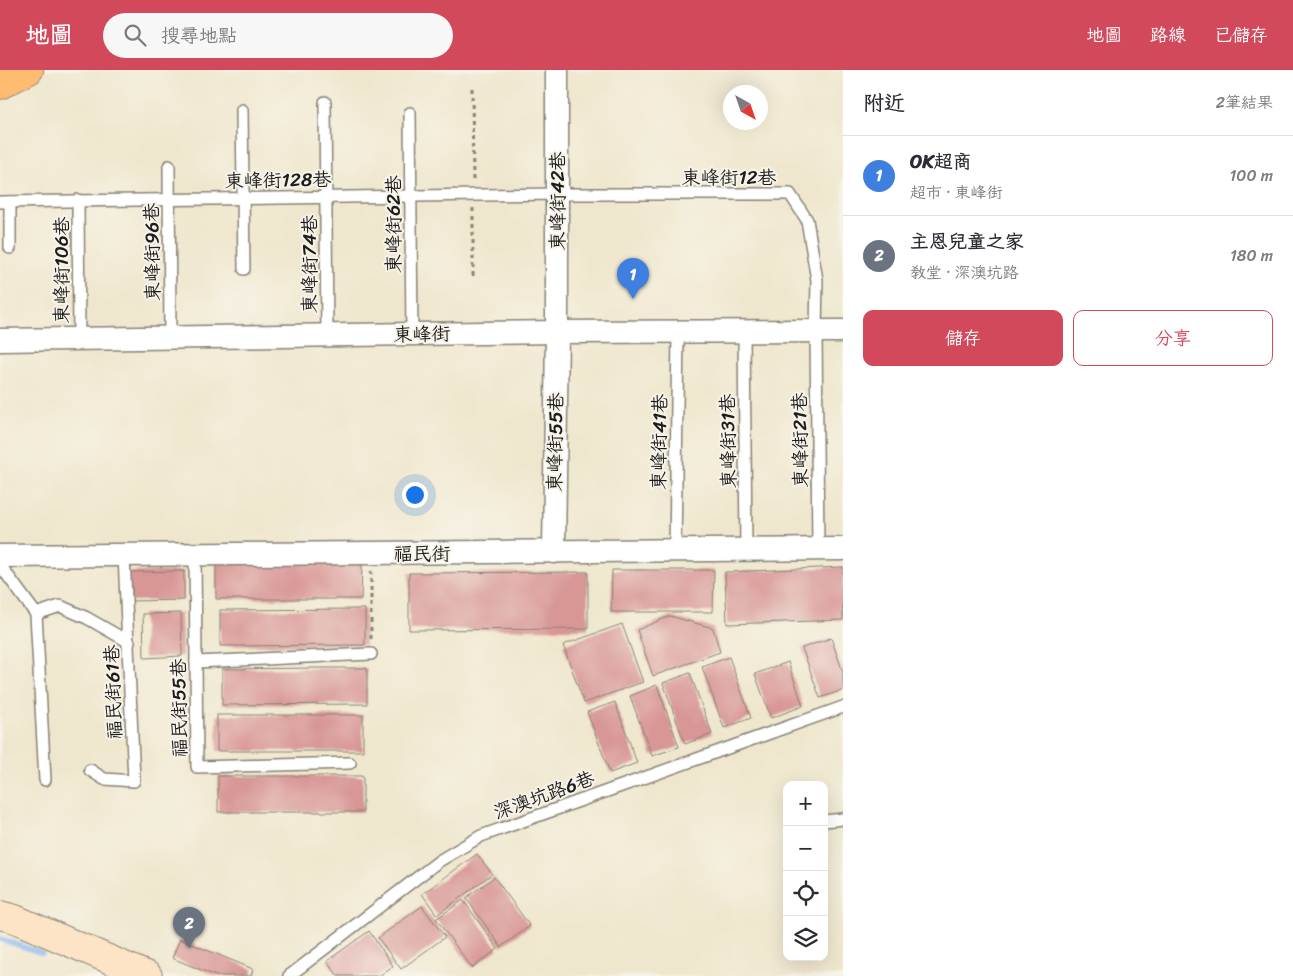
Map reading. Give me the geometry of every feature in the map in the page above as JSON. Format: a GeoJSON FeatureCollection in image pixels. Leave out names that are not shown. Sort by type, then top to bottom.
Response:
{"type":"FeatureCollection","features":[{"type":"Feature","properties":{"kind":"highway"},"geometry":{"type":"LineString","coordinates":[[0,75],[16,70]]}},
{"type":"Feature","properties":{"kind":"highway"},"geometry":{"type":"LineString","coordinates":[[0,84],[29,70]]}},
{"type":"Feature","properties":{"kind":"street","name":"東峰街42巷"},"geometry":{"type":"LineString","coordinates":[[557,70],[557,332]]}},
{"type":"Feature","properties":{"kind":"street","name":"東峰街"},"geometry":{"type":"LineString","coordinates":[[0,340],[557,332],[843,331]]}},
{"type":"Feature","properties":{"kind":"street","name":"東峰街55巷"},"geometry":{"type":"LineString","coordinates":[[554,552],[557,332]]}},
{"type":"Feature","properties":{"kind":"street","name":"福民街"},"geometry":{"type":"LineString","coordinates":[[0,556],[843,549]]}},
{"type":"Feature","properties":{"kind":"street"},"geometry":{"type":"LineString","coordinates":[[0,915],[15,919],[148,976]]}},
{"type":"Feature","properties":{"kind":"lane","name":"東峰街74巷"},"geometry":{"type":"LineString","coordinates":[[325,102],[327,335]]}},
{"type":"Feature","properties":{"kind":"lane"},"geometry":{"type":"LineString","coordinates":[[242,110],[244,269]]}},
{"type":"Feature","properties":{"kind":"lane","name":"東峰街62巷"},"geometry":{"type":"LineString","coordinates":[[410,113],[412,334]]}},
{"type":"Feature","properties":{"kind":"lane","name":"東峰街96巷"},"geometry":{"type":"LineString","coordinates":[[169,166],[170,338]]}},
{"type":"Feature","properties":{"kind":"lane","name":"東峰街128巷"},"geometry":{"type":"LineString","coordinates":[[5,202],[557,194]]}},
{"type":"Feature","properties":{"kind":"lane","name":"東峰街12巷"},"geometry":{"type":"LineString","coordinates":[[557,194],[790,194],[807,220],[817,280],[816,330]]}},
{"type":"Feature","properties":{"kind":"lane","name":"東峰街106巷"},"geometry":{"type":"LineString","coordinates":[[78,200],[79,338]]}},
{"type":"Feature","properties":{"kind":"lane"},"geometry":{"type":"LineString","coordinates":[[5,202],[10,248]]}},
{"type":"Feature","properties":{"kind":"lane","name":"東峰街21巷"},"geometry":{"type":"LineString","coordinates":[[816,330],[818,550]]}},
{"type":"Feature","properties":{"kind":"lane","name":"東峰街31巷"},"geometry":{"type":"LineString","coordinates":[[744,332],[746,549]]}},
{"type":"Feature","properties":{"kind":"lane","name":"東峰街41巷"},"geometry":{"type":"LineString","coordinates":[[675,551],[678,333]]}},
{"type":"Feature","properties":{"kind":"lane","name":"福民街61巷"},"geometry":{"type":"LineString","coordinates":[[90,770],[104,779],[134,781],[124,555]]}},
{"type":"Feature","properties":{"kind":"lane","name":"福民街55巷"},"geometry":{"type":"LineString","coordinates":[[195,555],[197,768],[350,763]]}},
{"type":"Feature","properties":{"kind":"lane"},"geometry":{"type":"LineString","coordinates":[[0,564],[36,614],[44,780]]}},
{"type":"Feature","properties":{"kind":"lane"},"geometry":{"type":"LineString","coordinates":[[36,614],[60,606],[87,618],[129,642]]}},
{"type":"Feature","properties":{"kind":"lane"},"geometry":{"type":"LineString","coordinates":[[196,662],[371,654]]}},
{"type":"Feature","properties":{"kind":"lane","name":"深澳坑路6巷"},"geometry":{"type":"LineString","coordinates":[[289,976],[439,861],[481,836],[843,707]]}},
{"type":"Feature","properties":{"kind":"lane"},"geometry":{"type":"LineString","coordinates":[[828,821],[843,819]]}},
{"type":"Feature","properties":{"kind":"path"},"geometry":{"type":"LineString","coordinates":[[371,553],[371,654]]}},
{"type":"Feature","properties":{"kind":"building"},"geometry":{"type":"Polygon","coordinates":[[[216,563],[362,563],[361,599],[216,599],[216,563]]]}},
{"type":"Feature","properties":{"kind":"building"},"geometry":{"type":"Polygon","coordinates":[[[843,567],[843,620],[727,624],[725,572],[843,567]]]}},
{"type":"Feature","properties":{"kind":"building"},"geometry":{"type":"Polygon","coordinates":[[[612,570],[714,570],[713,612],[611,612],[612,570]]]}},
{"type":"Feature","properties":{"kind":"building"},"geometry":{"type":"Polygon","coordinates":[[[184,571],[184,600],[128,601],[128,572],[184,571]]]}},
{"type":"Feature","properties":{"kind":"building"},"geometry":{"type":"Polygon","coordinates":[[[588,572],[588,629],[409,630],[409,573],[588,572]]]}},
{"type":"Feature","properties":{"kind":"building"},"geometry":{"type":"Polygon","coordinates":[[[365,609],[365,645],[220,646],[220,610],[365,609]]]}},
{"type":"Feature","properties":{"kind":"building"},"geometry":{"type":"Polygon","coordinates":[[[181,613],[182,656],[144,658],[143,614],[181,613]]]}},
{"type":"Feature","properties":{"kind":"building"},"geometry":{"type":"Polygon","coordinates":[[[670,616],[713,628],[720,652],[653,676],[637,630],[670,616]]]}},
{"type":"Feature","properties":{"kind":"building"},"geometry":{"type":"Polygon","coordinates":[[[622,624],[643,682],[584,703],[563,645],[622,624]]]}},
{"type":"Feature","properties":{"kind":"building"},"geometry":{"type":"Polygon","coordinates":[[[831,638],[843,672],[843,690],[820,698],[802,648],[831,638]]]}},
{"type":"Feature","properties":{"kind":"building"},"geometry":{"type":"Polygon","coordinates":[[[729,657],[751,718],[724,728],[702,667],[729,657]]]}},
{"type":"Feature","properties":{"kind":"building"},"geometry":{"type":"Polygon","coordinates":[[[788,662],[803,706],[771,718],[755,674],[788,662]]]}},
{"type":"Feature","properties":{"kind":"building"},"geometry":{"type":"Polygon","coordinates":[[[367,668],[367,704],[222,705],[222,669],[367,668]]]}},
{"type":"Feature","properties":{"kind":"building"},"geometry":{"type":"Polygon","coordinates":[[[690,673],[712,734],[685,744],[663,683],[690,673]]]}},
{"type":"Feature","properties":{"kind":"building"},"geometry":{"type":"Polygon","coordinates":[[[657,685],[679,747],[652,756],[630,696],[657,685]]]}},
{"type":"Feature","properties":{"kind":"building"},"geometry":{"type":"Polygon","coordinates":[[[615,702],[637,763],[610,773],[587,712],[615,702]]]}},
{"type":"Feature","properties":{"kind":"building"},"geometry":{"type":"Polygon","coordinates":[[[217,715],[363,715],[363,751],[217,751],[217,715]]]}},
{"type":"Feature","properties":{"kind":"building"},"geometry":{"type":"Polygon","coordinates":[[[218,776],[363,776],[363,812],[218,812],[218,776]]]}},
{"type":"Feature","properties":{"kind":"building"},"geometry":{"type":"Polygon","coordinates":[[[477,854],[492,874],[437,915],[422,894],[477,854]]]}},
{"type":"Feature","properties":{"kind":"building"},"geometry":{"type":"Polygon","coordinates":[[[494,877],[530,926],[501,947],[466,898],[494,877]]]}},
{"type":"Feature","properties":{"kind":"building"},"geometry":{"type":"Polygon","coordinates":[[[463,900],[498,949],[472,968],[436,919],[463,900]]]}},
{"type":"Feature","properties":{"kind":"building"},"geometry":{"type":"Polygon","coordinates":[[[422,906],[445,937],[401,969],[378,938],[422,906]]]}},
{"type":"Feature","properties":{"kind":"building"},"geometry":{"type":"Polygon","coordinates":[[[369,931],[393,966],[379,976],[338,976],[327,961],[369,931]]]}},
{"type":"Feature","properties":{"kind":"building"},"geometry":{"type":"Polygon","coordinates":[[[180,939],[253,969],[251,976],[216,976],[172,958],[180,939]]]}},
{"type":"Feature","properties":{"kind":"waterway"},"geometry":{"type":"LineString","coordinates":[[0,939],[42,953]]}},
{"type":"Feature","properties":{"kind":"place","name":"OK超商"},"geometry":{"type":"Point","coordinates":[633,299]}},
{"type":"Feature","properties":{"kind":"place","name":"主恩兒童之家"},"geometry":{"type":"Point","coordinates":[189,948]}}]}
